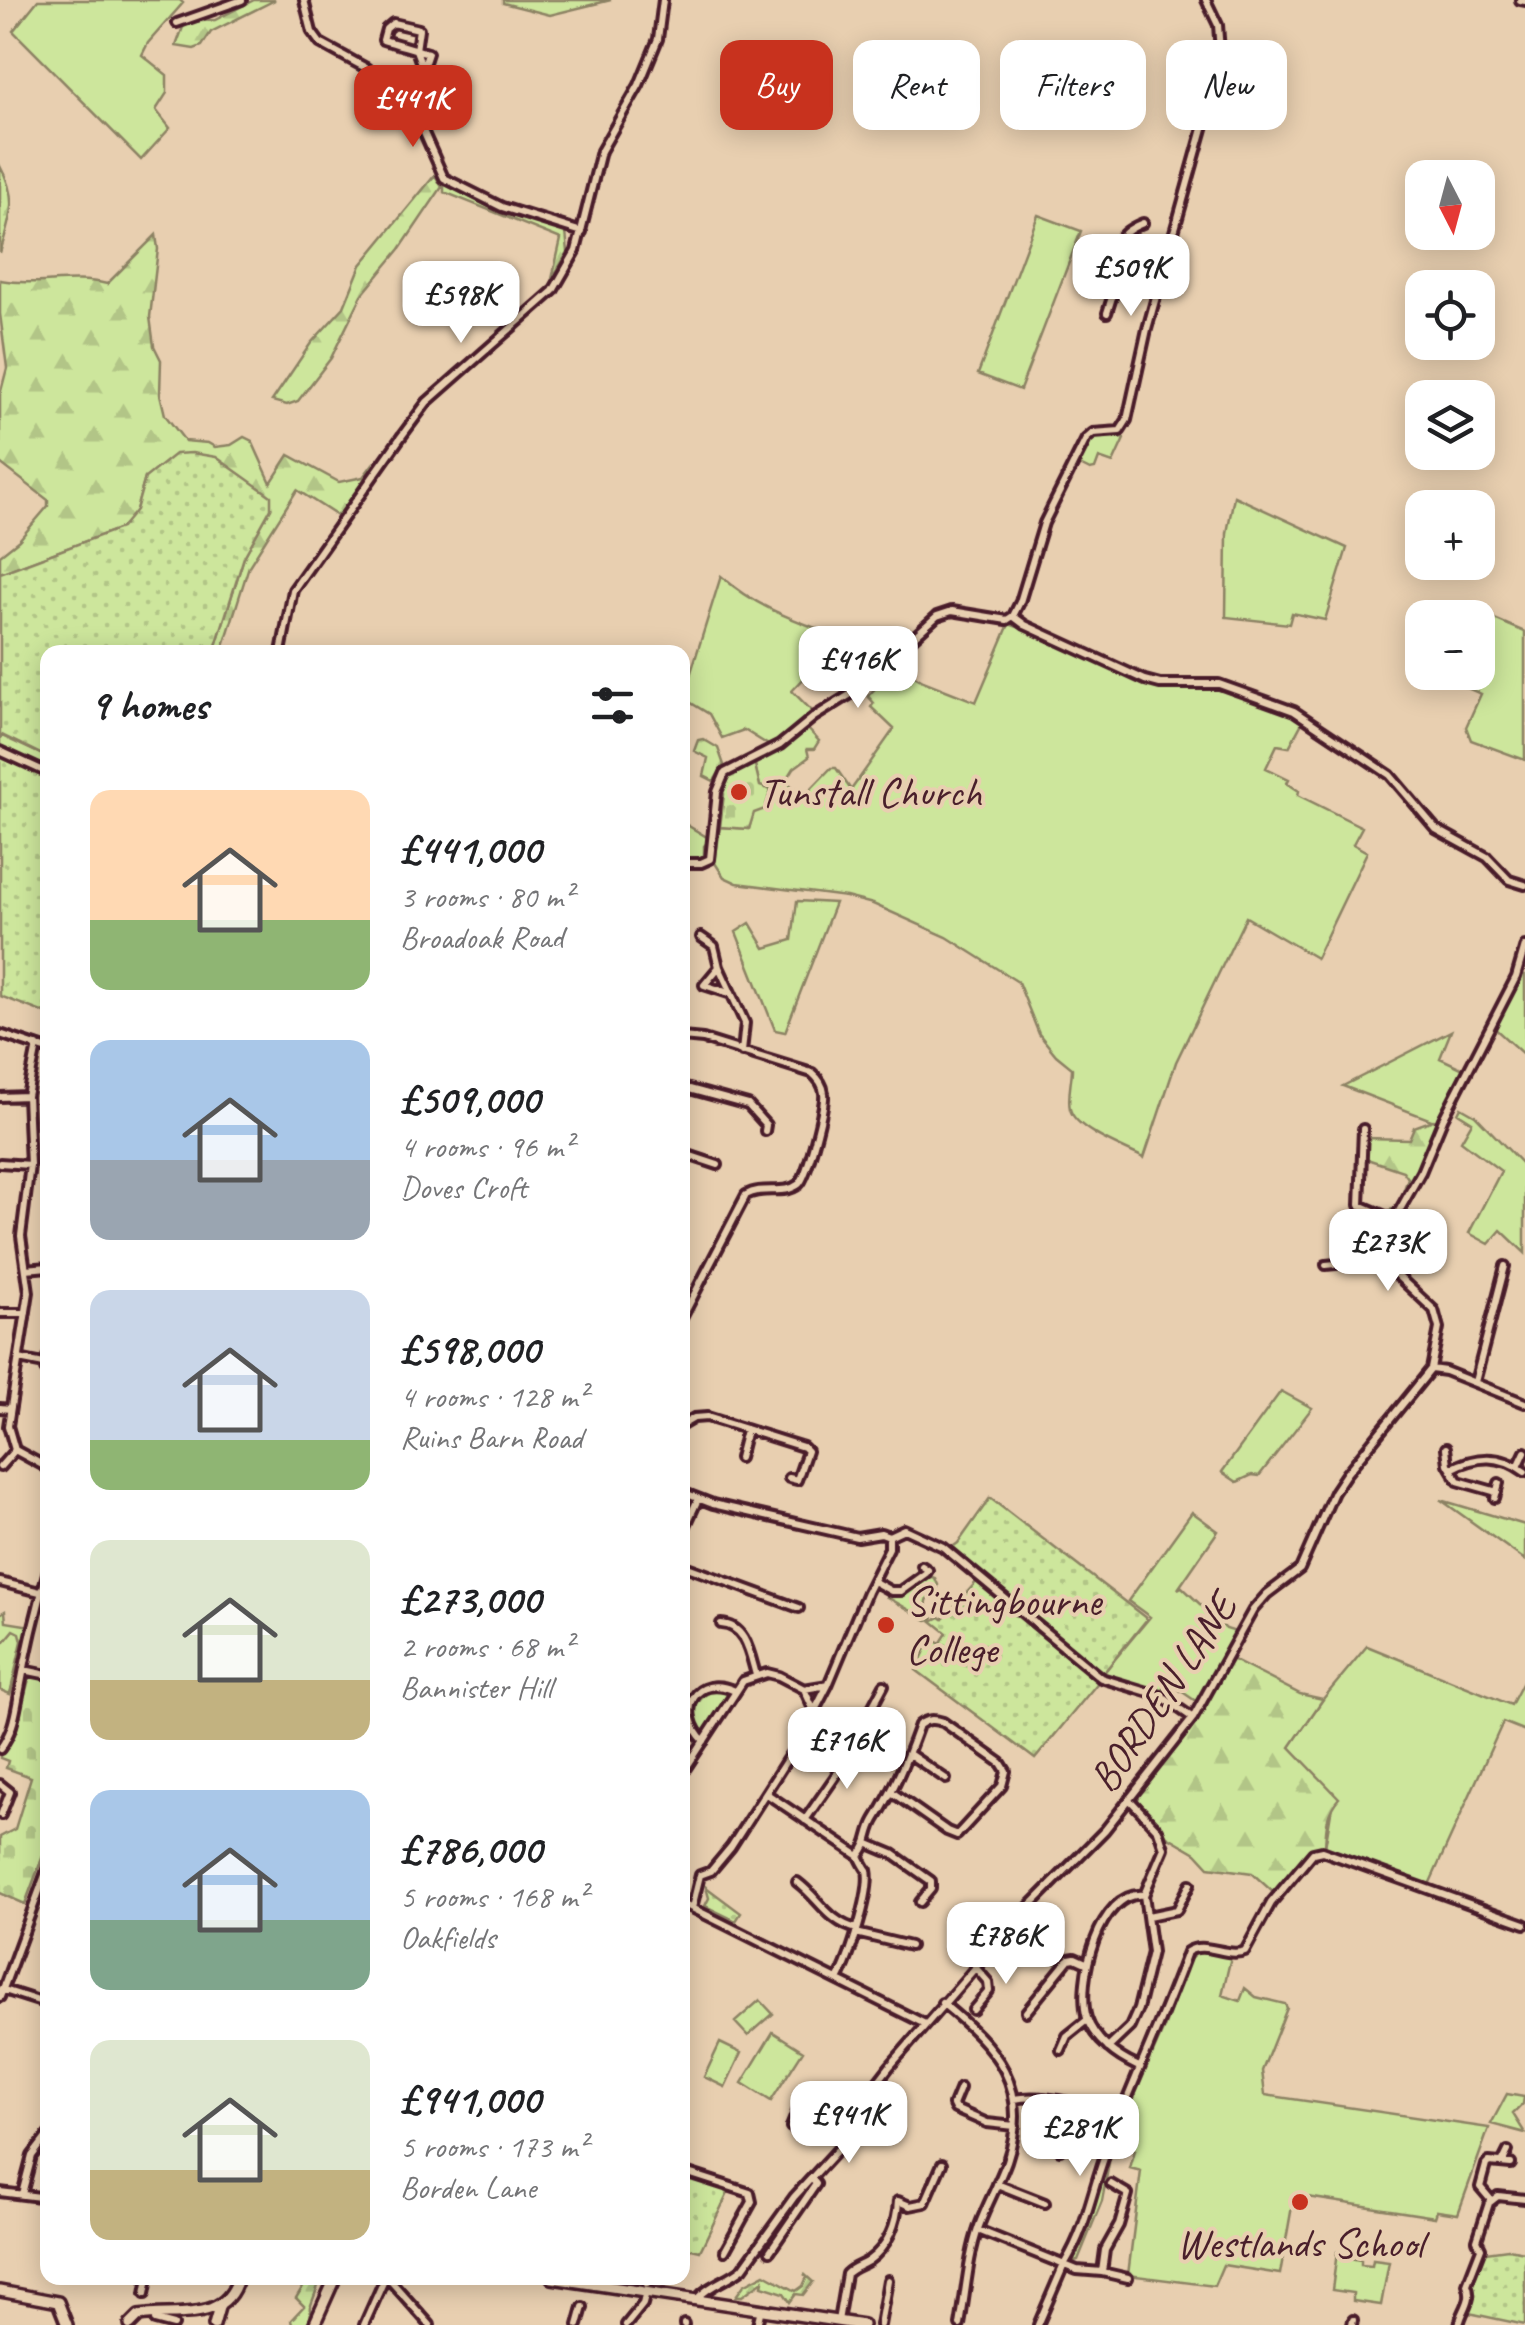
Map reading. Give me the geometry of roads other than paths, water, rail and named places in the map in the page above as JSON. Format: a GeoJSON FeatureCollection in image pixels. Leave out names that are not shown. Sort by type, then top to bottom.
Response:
{"type":"FeatureCollection","features":[{"type":"Feature","properties":{"kind":"main road"},"geometry":{"type":"LineString","coordinates":[[214,2325],[216,2312],[236,2285]]}},
{"type":"Feature","properties":{"kind":"main road"},"geometry":{"type":"LineString","coordinates":[[314,2325],[333,2285]]}},
{"type":"Feature","properties":{"kind":"main road"},"geometry":{"type":"LineString","coordinates":[[645,2286],[863,2325]]}},
{"type":"Feature","properties":{"kind":"main road"},"geometry":{"type":"LineString","coordinates":[[0,2292],[58,2302],[64,2322]]}},
{"type":"Feature","properties":{"kind":"main road"},"geometry":{"type":"LineString","coordinates":[[194,2314],[223,2301]]}},
{"type":"Feature","properties":{"kind":"main road"},"geometry":{"type":"LineString","coordinates":[[130,2325],[134,2318],[146,2314],[194,2314],[206,2316],[214,2325]]}},
{"type":"Feature","properties":{"kind":"street"},"geometry":{"type":"LineString","coordinates":[[177,23],[242,0]]}},
{"type":"Feature","properties":{"kind":"street"},"geometry":{"type":"LineString","coordinates":[[304,0],[315,37],[366,68],[402,99],[425,131],[444,178],[502,207],[582,232]]}},
{"type":"Feature","properties":{"kind":"street"},"geometry":{"type":"LineString","coordinates":[[282,645],[293,590],[427,402],[554,292],[576,251],[601,151],[640,85],[658,39],[663,0]]}},
{"type":"Feature","properties":{"kind":"street"},"geometry":{"type":"LineString","coordinates":[[690,863],[710,859],[717,792],[725,773],[780,745],[851,694],[937,616],[952,612],[1007,620],[1013,616],[1050,509],[1086,439],[1092,432],[1120,430],[1128,420],[1158,290],[1221,64],[1218,26],[1206,0]]}},
{"type":"Feature","properties":{"kind":"street"},"geometry":{"type":"LineString","coordinates":[[402,99],[416,85],[423,69],[428,53],[416,50],[383,40],[386,28],[393,23],[419,29],[416,50],[423,69]]}},
{"type":"Feature","properties":{"kind":"street"},"geometry":{"type":"LineString","coordinates":[[1123,280],[1117,266],[1117,243],[1127,230],[1143,223]]}},
{"type":"Feature","properties":{"kind":"street"},"geometry":{"type":"LineString","coordinates":[[1123,280],[1158,290]]}},
{"type":"Feature","properties":{"kind":"street"},"geometry":{"type":"LineString","coordinates":[[1107,313],[1123,280]]}},
{"type":"Feature","properties":{"kind":"street"},"geometry":{"type":"LineString","coordinates":[[1013,616],[1145,680],[1160,684],[1219,684],[1294,711],[1390,775],[1436,829],[1487,857],[1508,880],[1525,886]]}},
{"type":"Feature","properties":{"kind":"street"},"geometry":{"type":"LineString","coordinates":[[0,751],[40,770]]}},
{"type":"Feature","properties":{"kind":"street"},"geometry":{"type":"LineString","coordinates":[[701,937],[714,946],[718,967],[745,1023],[742,1052]]}},
{"type":"Feature","properties":{"kind":"street"},"geometry":{"type":"LineString","coordinates":[[1525,946],[1516,977],[1442,1118],[1421,1172],[1384,1236],[1383,1259],[1437,1315],[1439,1328],[1431,1369],[1445,1370],[1525,1403]]}},
{"type":"Feature","properties":{"kind":"street"},"geometry":{"type":"LineString","coordinates":[[718,967],[704,985],[730,993]]}},
{"type":"Feature","properties":{"kind":"street"},"geometry":{"type":"LineString","coordinates":[[0,1034],[40,1047]]}},
{"type":"Feature","properties":{"kind":"street"},"geometry":{"type":"LineString","coordinates":[[690,1038],[816,1076],[825,1096],[804,1178],[789,1190],[758,1190],[746,1195],[690,1303]]}},
{"type":"Feature","properties":{"kind":"street"},"geometry":{"type":"LineString","coordinates":[[37,1046],[27,1096],[30,1164],[21,1236],[29,1292],[9,1433],[15,1450],[40,1464]]}},
{"type":"Feature","properties":{"kind":"street"},"geometry":{"type":"LineString","coordinates":[[690,1090],[748,1105],[766,1125],[765,1131]]}},
{"type":"Feature","properties":{"kind":"street"},"geometry":{"type":"LineString","coordinates":[[0,1096],[27,1096]]}},
{"type":"Feature","properties":{"kind":"street"},"geometry":{"type":"LineString","coordinates":[[1363,1129],[1360,1205],[1392,1219]]}},
{"type":"Feature","properties":{"kind":"street"},"geometry":{"type":"LineString","coordinates":[[690,1158],[718,1165]]}},
{"type":"Feature","properties":{"kind":"street"},"geometry":{"type":"LineString","coordinates":[[0,1163],[30,1164]]}},
{"type":"Feature","properties":{"kind":"street"},"geometry":{"type":"LineString","coordinates":[[1326,1265],[1383,1259]]}},
{"type":"Feature","properties":{"kind":"street"},"geometry":{"type":"LineString","coordinates":[[1475,1382],[1505,1266]]}},
{"type":"Feature","properties":{"kind":"street"},"geometry":{"type":"LineString","coordinates":[[26,1269],[40,1268]]}},
{"type":"Feature","properties":{"kind":"street"},"geometry":{"type":"LineString","coordinates":[[0,1313],[26,1313]]}},
{"type":"Feature","properties":{"kind":"street"},"geometry":{"type":"LineString","coordinates":[[18,1360],[40,1363]]}},
{"type":"Feature","properties":{"kind":"street","name":"BORDEN LANE"},"geometry":{"type":"LineString","coordinates":[[704,2299],[716,2285],[743,2268],[794,2196],[842,2146],[875,2085],[942,2002],[1130,1799],[1192,1718],[1253,1610],[1300,1568],[1346,1474],[1431,1369]]}},
{"type":"Feature","properties":{"kind":"street"},"geometry":{"type":"LineString","coordinates":[[0,1408],[10,1409]]}},
{"type":"Feature","properties":{"kind":"street"},"geometry":{"type":"LineString","coordinates":[[690,1422],[701,1416],[803,1448],[806,1451],[797,1480],[790,1478]]}},
{"type":"Feature","properties":{"kind":"street"},"geometry":{"type":"LineString","coordinates":[[739,1458],[746,1430]]}},
{"type":"Feature","properties":{"kind":"street"},"geometry":{"type":"LineString","coordinates":[[0,1467],[15,1450]]}},
{"type":"Feature","properties":{"kind":"street"},"geometry":{"type":"LineString","coordinates":[[1449,1452],[1458,1481],[1496,1495],[1499,1483]]}},
{"type":"Feature","properties":{"kind":"street"},"geometry":{"type":"LineString","coordinates":[[1452,1469],[1465,1461],[1487,1458],[1522,1470],[1525,1452]]}},
{"type":"Feature","properties":{"kind":"street"},"geometry":{"type":"LineString","coordinates":[[690,1496],[857,1537],[881,1533],[889,1536],[904,1530],[940,1544],[1097,1675],[1161,1696],[1192,1718]]}},
{"type":"Feature","properties":{"kind":"street"},"geometry":{"type":"LineString","coordinates":[[690,1516],[698,1499]]}},
{"type":"Feature","properties":{"kind":"street"},"geometry":{"type":"LineString","coordinates":[[889,1536],[890,1548],[814,1712],[767,1794],[724,1856],[711,1871],[700,1875],[692,1908],[924,2024]]}},
{"type":"Feature","properties":{"kind":"street"},"geometry":{"type":"LineString","coordinates":[[872,1581],[901,1592],[926,1573],[928,1570],[922,1566]]}},
{"type":"Feature","properties":{"kind":"street"},"geometry":{"type":"LineString","coordinates":[[690,1568],[799,1608]]}},
{"type":"Feature","properties":{"kind":"street"},"geometry":{"type":"LineString","coordinates":[[0,1582],[40,1592]]}},
{"type":"Feature","properties":{"kind":"street"},"geometry":{"type":"LineString","coordinates":[[0,1749],[17,1716],[24,1670],[40,1611]]}},
{"type":"Feature","properties":{"kind":"street"},"geometry":{"type":"LineString","coordinates":[[721,1624],[730,1625],[742,1636],[756,1675]]}},
{"type":"Feature","properties":{"kind":"street"},"geometry":{"type":"LineString","coordinates":[[24,1670],[40,1674]]}},
{"type":"Feature","properties":{"kind":"street"},"geometry":{"type":"LineString","coordinates":[[690,1759],[743,1681],[756,1675],[779,1676],[804,1689],[828,1685]]}},
{"type":"Feature","properties":{"kind":"street"},"geometry":{"type":"LineString","coordinates":[[805,1820],[836,1776],[884,1685]]}},
{"type":"Feature","properties":{"kind":"street"},"geometry":{"type":"LineString","coordinates":[[690,1710],[695,1697],[710,1686],[735,1691]]}},
{"type":"Feature","properties":{"kind":"street"},"geometry":{"type":"LineString","coordinates":[[804,1689],[814,1712]]}},
{"type":"Feature","properties":{"kind":"street"},"geometry":{"type":"LineString","coordinates":[[859,1856],[869,1844],[871,1828],[893,1793],[918,1725],[934,1719],[1001,1764],[1006,1779],[957,1835],[893,1793]]}},
{"type":"Feature","properties":{"kind":"street"},"geometry":{"type":"LineString","coordinates":[[690,1722],[704,1741]]}},
{"type":"Feature","properties":{"kind":"street"},"geometry":{"type":"LineString","coordinates":[[908,1754],[946,1779]]}},
{"type":"Feature","properties":{"kind":"street"},"geometry":{"type":"LineString","coordinates":[[0,1784],[10,1792],[1,1814]]}},
{"type":"Feature","properties":{"kind":"street"},"geometry":{"type":"LineString","coordinates":[[767,1794],[859,1856],[867,1870],[857,1931],[838,1980]]}},
{"type":"Feature","properties":{"kind":"street"},"geometry":{"type":"LineString","coordinates":[[1108,2048],[1130,2027],[1138,2009],[1152,1952],[1144,1895],[1164,1848],[1158,1830],[1130,1799]]}},
{"type":"Feature","properties":{"kind":"street"},"geometry":{"type":"LineString","coordinates":[[869,1844],[893,1854],[930,1881],[932,1888],[920,1902]]}},
{"type":"Feature","properties":{"kind":"street"},"geometry":{"type":"LineString","coordinates":[[1038,2325],[1087,2220],[1103,2160],[1190,1949],[1234,1954],[1245,1951],[1271,1903],[1313,1853],[1322,1851],[1525,1924]]}},
{"type":"Feature","properties":{"kind":"street"},"geometry":{"type":"LineString","coordinates":[[797,1882],[827,1914],[857,1931],[905,1945]]}},
{"type":"Feature","properties":{"kind":"street"},"geometry":{"type":"LineString","coordinates":[[1148,1916],[1182,1906],[1190,1884]]}},
{"type":"Feature","properties":{"kind":"street"},"geometry":{"type":"LineString","coordinates":[[40,1888],[1,1992],[40,2002]]}},
{"type":"Feature","properties":{"kind":"street"},"geometry":{"type":"LineString","coordinates":[[1138,2066],[1108,2048],[1088,2020],[1082,1992],[1086,1963],[1100,1928],[1123,1900],[1135,1894],[1144,1895]]}},
{"type":"Feature","properties":{"kind":"street"},"geometry":{"type":"LineString","coordinates":[[1026,2012],[1069,1959],[1086,1963]]}},
{"type":"Feature","properties":{"kind":"street"},"geometry":{"type":"LineString","coordinates":[[972,2010],[989,1991],[988,1982],[975,1967]]}},
{"type":"Feature","properties":{"kind":"street"},"geometry":{"type":"LineString","coordinates":[[942,2002],[990,2045],[1006,2072],[1014,2099],[1015,2126],[998,2184],[978,2230],[960,2325]]}},
{"type":"Feature","properties":{"kind":"street"},"geometry":{"type":"LineString","coordinates":[[1061,2050],[1067,2036],[1088,2020]]}},
{"type":"Feature","properties":{"kind":"street"},"geometry":{"type":"LineString","coordinates":[[875,2085],[888,2072]]}},
{"type":"Feature","properties":{"kind":"street"},"geometry":{"type":"LineString","coordinates":[[960,2088],[953,2106],[956,2109],[986,2123],[1015,2126]]}},
{"type":"Feature","properties":{"kind":"street"},"geometry":{"type":"LineString","coordinates":[[1014,2099],[1040,2097],[1119,2120]]}},
{"type":"Feature","properties":{"kind":"street"},"geometry":{"type":"LineString","coordinates":[[791,2127],[799,2107],[806,2103],[850,2129]]}},
{"type":"Feature","properties":{"kind":"street"},"geometry":{"type":"LineString","coordinates":[[1060,2150],[1071,2105]]}},
{"type":"Feature","properties":{"kind":"street"},"geometry":{"type":"LineString","coordinates":[[22,2194],[30,2161],[40,2145]]}},
{"type":"Feature","properties":{"kind":"street"},"geometry":{"type":"LineString","coordinates":[[1491,2200],[1481,2190],[1480,2182],[1489,2162],[1506,2164],[1508,2150]]}},
{"type":"Feature","properties":{"kind":"street"},"geometry":{"type":"LineString","coordinates":[[838,2321],[846,2274],[874,2256],[889,2235],[897,2221],[898,2201],[910,2206],[925,2203],[942,2164]]}},
{"type":"Feature","properties":{"kind":"street"},"geometry":{"type":"LineString","coordinates":[[690,2173],[744,2190],[752,2197],[725,2250]]}},
{"type":"Feature","properties":{"kind":"street","name":"BORDEN LANE"},"geometry":{"type":"LineString","coordinates":[[770,2250],[816,2184],[812,2178]]}},
{"type":"Feature","properties":{"kind":"street"},"geometry":{"type":"LineString","coordinates":[[998,2184],[1045,2203]]}},
{"type":"Feature","properties":{"kind":"street"},"geometry":{"type":"LineString","coordinates":[[1102,2272],[1107,2245],[1119,2225],[1130,2190],[1111,2184]]}},
{"type":"Feature","properties":{"kind":"street"},"geometry":{"type":"LineString","coordinates":[[0,2192],[40,2197]]}},
{"type":"Feature","properties":{"kind":"street"},"geometry":{"type":"LineString","coordinates":[[1459,2325],[1471,2292],[1467,2284],[1481,2248],[1477,2240],[1491,2200],[1498,2196],[1525,2199]]}},
{"type":"Feature","properties":{"kind":"street"},"geometry":{"type":"LineString","coordinates":[[978,2230],[1077,2270],[1128,2278]]}},
{"type":"Feature","properties":{"kind":"street"},"geometry":{"type":"LineString","coordinates":[[880,2325],[888,2280]]}},
{"type":"Feature","properties":{"kind":"street"},"geometry":{"type":"LineString","coordinates":[[145,2294],[147,2285]]}},
{"type":"Feature","properties":{"kind":"street"},"geometry":{"type":"LineString","coordinates":[[364,2325],[384,2285]]}},
{"type":"Feature","properties":{"kind":"street"},"geometry":{"type":"LineString","coordinates":[[393,2285],[430,2325]]}},
{"type":"Feature","properties":{"kind":"street"},"geometry":{"type":"LineString","coordinates":[[626,2325],[643,2304],[645,2286]]}},
{"type":"Feature","properties":{"kind":"street"},"geometry":{"type":"LineString","coordinates":[[578,2325],[584,2307]]}},
{"type":"Feature","properties":{"kind":"street"},"geometry":{"type":"LineString","coordinates":[[757,2325],[761,2309]]}},
{"type":"Feature","properties":{"kind":"street"},"geometry":{"type":"LineString","coordinates":[[154,2320],[174,2325]]}},
{"type":"Feature","properties":{"kind":"place","name":"Tunstall Church"},"geometry":{"type":"Point","coordinates":[739,792]}},
{"type":"Feature","properties":{"kind":"place","name":"Sittingbourne College"},"geometry":{"type":"Point","coordinates":[886,1625]}},
{"type":"Feature","properties":{"kind":"place","name":"Westlands School"},"geometry":{"type":"Point","coordinates":[1300,2202]}}]}
